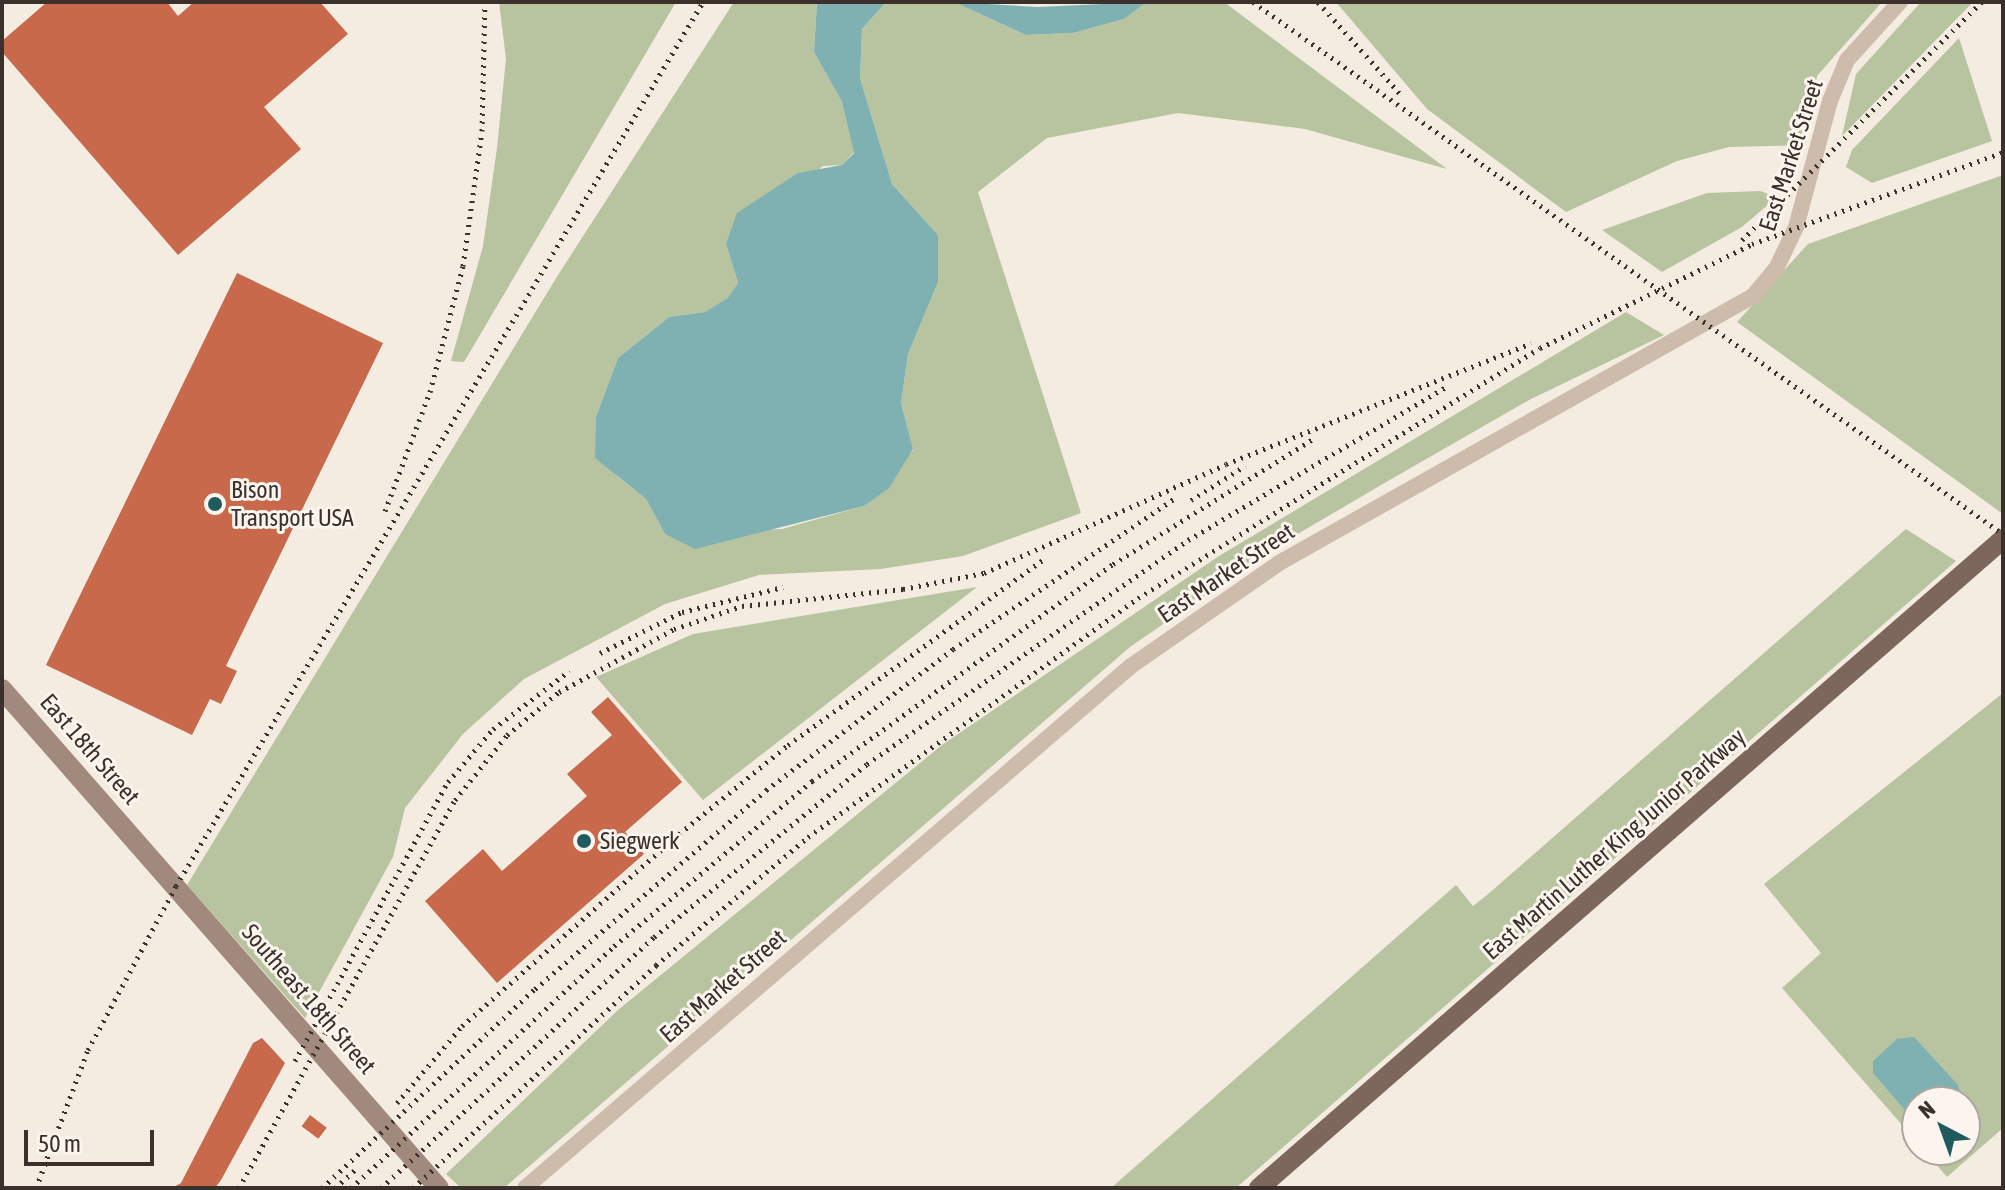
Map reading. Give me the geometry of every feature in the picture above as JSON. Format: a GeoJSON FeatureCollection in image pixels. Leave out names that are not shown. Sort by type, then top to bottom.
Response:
{"type":"FeatureCollection","features":[{"type":"Feature","properties":{"kind":"main road","name":"East Martin Luther King Junior Parkway"},"geometry":{"type":"LineString","coordinates":[[1259,1188],[2003,539]]}},
{"type":"Feature","properties":{"kind":"street","name":"East Market Street"},"geometry":{"type":"LineString","coordinates":[[525,1188],[1131,666],[1279,563],[1753,296],[1776,269],[1796,227],[1830,101],[1847,60],[1900,2]]}},
{"type":"Feature","properties":{"kind":"street","name":"East 18th Street"},"geometry":{"type":"LineString","coordinates":[[2,689],[139,843]]}},
{"type":"Feature","properties":{"kind":"street","name":"Southeast 18th Street"},"geometry":{"type":"LineString","coordinates":[[139,843],[439,1188]]}},
{"type":"Feature","properties":{"kind":"green space"},"geometry":{"type":"Polygon","coordinates":[[[499,2],[676,2],[464,362],[451,361],[483,246],[497,148],[506,59],[499,2]]]}},
{"type":"Feature","properties":{"kind":"green space"},"geometry":{"type":"Polygon","coordinates":[[[734,2],[817,2],[814,52],[842,102],[854,152],[842,165],[823,166],[726,244],[738,283],[728,299],[705,312],[669,317],[618,358],[596,417],[617,476],[646,499],[665,534],[782,529],[864,506],[913,450],[901,403],[908,354],[938,282],[938,235],[892,184],[860,78],[862,29],[886,2],[954,2],[1026,35],[1073,33],[1124,19],[1147,2],[1224,2],[1447,169],[1305,129],[1178,113],[1047,138],[978,192],[1081,513],[963,556],[881,569],[759,575],[665,604],[524,679],[463,734],[405,808],[393,857],[305,1018],[187,885],[558,275],[734,2]]]}},
{"type":"Feature","properties":{"kind":"green space"},"geometry":{"type":"Polygon","coordinates":[[[1336,2],[1882,2],[1817,76],[1805,145],[1729,147],[1677,161],[1566,212],[1427,109],[1336,2]]]}},
{"type":"Feature","properties":{"kind":"green space"},"geometry":{"type":"Polygon","coordinates":[[[1921,2],[1973,2],[1842,136],[1856,74],[1921,2]]]}},
{"type":"Feature","properties":{"kind":"green space"},"geometry":{"type":"Polygon","coordinates":[[[1959,38],[1992,141],[1872,183],[1846,167],[1852,150],[1959,38]]]}},
{"type":"Feature","properties":{"kind":"green space"},"geometry":{"type":"Polygon","coordinates":[[[2003,175],[2003,514],[1737,322],[1808,244],[2003,175]]]}},
{"type":"Feature","properties":{"kind":"green space"},"geometry":{"type":"Polygon","coordinates":[[[1760,191],[1777,197],[1742,227],[1662,272],[1602,230],[1707,193],[1760,191]]]}},
{"type":"Feature","properties":{"kind":"green space"},"geometry":{"type":"Polygon","coordinates":[[[1626,312],[1664,335],[1531,399],[1388,481],[1272,549],[1130,647],[504,1188],[461,1188],[446,1174],[618,1010],[942,745],[1219,556],[1626,312]]]}},
{"type":"Feature","properties":{"kind":"green space"},"geometry":{"type":"Polygon","coordinates":[[[1906,529],[1956,561],[1236,1188],[1111,1188],[1456,885],[1473,906],[1487,895],[1906,529]]]}},
{"type":"Feature","properties":{"kind":"green space"},"geometry":{"type":"Polygon","coordinates":[[[977,587],[703,800],[596,677],[693,634],[977,587]]]}},
{"type":"Feature","properties":{"kind":"green space"},"geometry":{"type":"Polygon","coordinates":[[[2003,693],[2003,1128],[1981,1147],[1981,1086],[1901,1086],[1901,1124],[1782,988],[1821,953],[1764,884],[2003,693]]]}},
{"type":"Feature","properties":{"kind":"green space"},"geometry":{"type":"Polygon","coordinates":[[[1938,1166],[1960,1166],[1947,1177],[1938,1166]]]}},
{"type":"Feature","properties":{"kind":"water"},"geometry":{"type":"Polygon","coordinates":[[[817,2],[886,2],[862,29],[860,78],[892,184],[938,235],[938,282],[908,354],[901,403],[913,449],[889,488],[864,506],[695,549],[665,534],[646,499],[595,458],[596,417],[618,358],[669,317],[705,312],[728,298],[738,283],[726,244],[737,213],[798,173],[842,165],[854,153],[842,102],[814,52],[817,2]]]}},
{"type":"Feature","properties":{"kind":"water"},"geometry":{"type":"Polygon","coordinates":[[[954,2],[1038,7],[1147,2],[1124,19],[1073,33],[1026,35],[954,2]]]}},
{"type":"Feature","properties":{"kind":"water"},"geometry":{"type":"Polygon","coordinates":[[[1914,1037],[1958,1086],[1901,1086],[1901,1105],[1873,1073],[1873,1061],[1897,1039],[1914,1037]]]}},
{"type":"Feature","properties":{"kind":"building"},"geometry":{"type":"Polygon","coordinates":[[[47,2],[167,2],[178,16],[194,2],[320,2],[348,34],[264,107],[301,149],[178,255],[2,52],[2,41],[47,2]]]}},
{"type":"Feature","properties":{"kind":"building","name":"Bison Transport USA"},"geometry":{"type":"Polygon","coordinates":[[[237,273],[383,343],[226,666],[237,671],[221,704],[210,699],[192,735],[46,665],[237,273]]]}},
{"type":"Feature","properties":{"kind":"building","name":"Siegwerk"},"geometry":{"type":"Polygon","coordinates":[[[608,697],[682,782],[625,832],[644,854],[497,983],[425,901],[483,849],[502,871],[587,796],[567,774],[612,735],[591,712],[608,697]]]}},
{"type":"Feature","properties":{"kind":"building"},"geometry":{"type":"Polygon","coordinates":[[[262,1038],[285,1063],[221,1180],[215,1188],[172,1188],[181,1183],[253,1043],[262,1038]]]}},
{"type":"Feature","properties":{"kind":"building"},"geometry":{"type":"Polygon","coordinates":[[[310,1115],[327,1128],[318,1139],[302,1126],[310,1115]]]}},
{"type":"Feature","properties":{"kind":"railway"},"geometry":{"type":"LineString","coordinates":[[385,511],[430,392],[463,266],[482,131],[485,2]]}},
{"type":"Feature","properties":{"kind":"railway"},"geometry":{"type":"LineString","coordinates":[[36,1188],[88,1050],[176,886],[703,2]]}},
{"type":"Feature","properties":{"kind":"railway"},"geometry":{"type":"LineString","coordinates":[[1253,2],[2003,534]]}},
{"type":"Feature","properties":{"kind":"railway"},"geometry":{"type":"LineString","coordinates":[[1318,2],[1403,97]]}},
{"type":"Feature","properties":{"kind":"railway"},"geometry":{"type":"LineString","coordinates":[[1742,240],[1982,2]]}},
{"type":"Feature","properties":{"kind":"railway"},"geometry":{"type":"LineString","coordinates":[[413,1188],[656,965],[808,837],[1138,598],[1540,348],[1752,244],[2003,152]]}},
{"type":"Feature","properties":{"kind":"railway"},"geometry":{"type":"LineString","coordinates":[[239,1188],[455,800],[507,735],[559,692],[674,629],[742,606],[903,589],[984,573],[1226,464],[1531,343]]}},
{"type":"Feature","properties":{"kind":"railway"},"geometry":{"type":"LineString","coordinates":[[381,1188],[654,937],[867,764],[1188,540],[1446,387]]}},
{"type":"Feature","properties":{"kind":"railway"},"geometry":{"type":"LineString","coordinates":[[351,1188],[614,946],[812,781],[1113,564],[1313,439]]}},
{"type":"Feature","properties":{"kind":"railway"},"geometry":{"type":"LineString","coordinates":[[1191,500],[1245,466]]}},
{"type":"Feature","properties":{"kind":"railway"},"geometry":{"type":"LineString","coordinates":[[322,1188],[535,989],[766,790],[953,649],[1177,497]]}},
{"type":"Feature","properties":{"kind":"railway"},"geometry":{"type":"LineString","coordinates":[[397,1103],[462,1026],[673,839],[788,745],[1044,559]]}},
{"type":"Feature","properties":{"kind":"railway"},"geometry":{"type":"LineString","coordinates":[[600,653],[682,612],[783,587]]}},
{"type":"Feature","properties":{"kind":"railway"},"geometry":{"type":"LineString","coordinates":[[295,1061],[448,782],[493,729],[569,671]]}},
{"type":"Feature","properties":{"kind":"railway"},"geometry":{"type":"LineString","coordinates":[[335,1188],[356,1169]]}},
{"type":"Feature","properties":{"kind":"place","name":"Bison Transport USA"},"geometry":{"type":"Point","coordinates":[215,504]}},
{"type":"Feature","properties":{"kind":"place","name":"Siegwerk"},"geometry":{"type":"Point","coordinates":[584,841]}}]}
